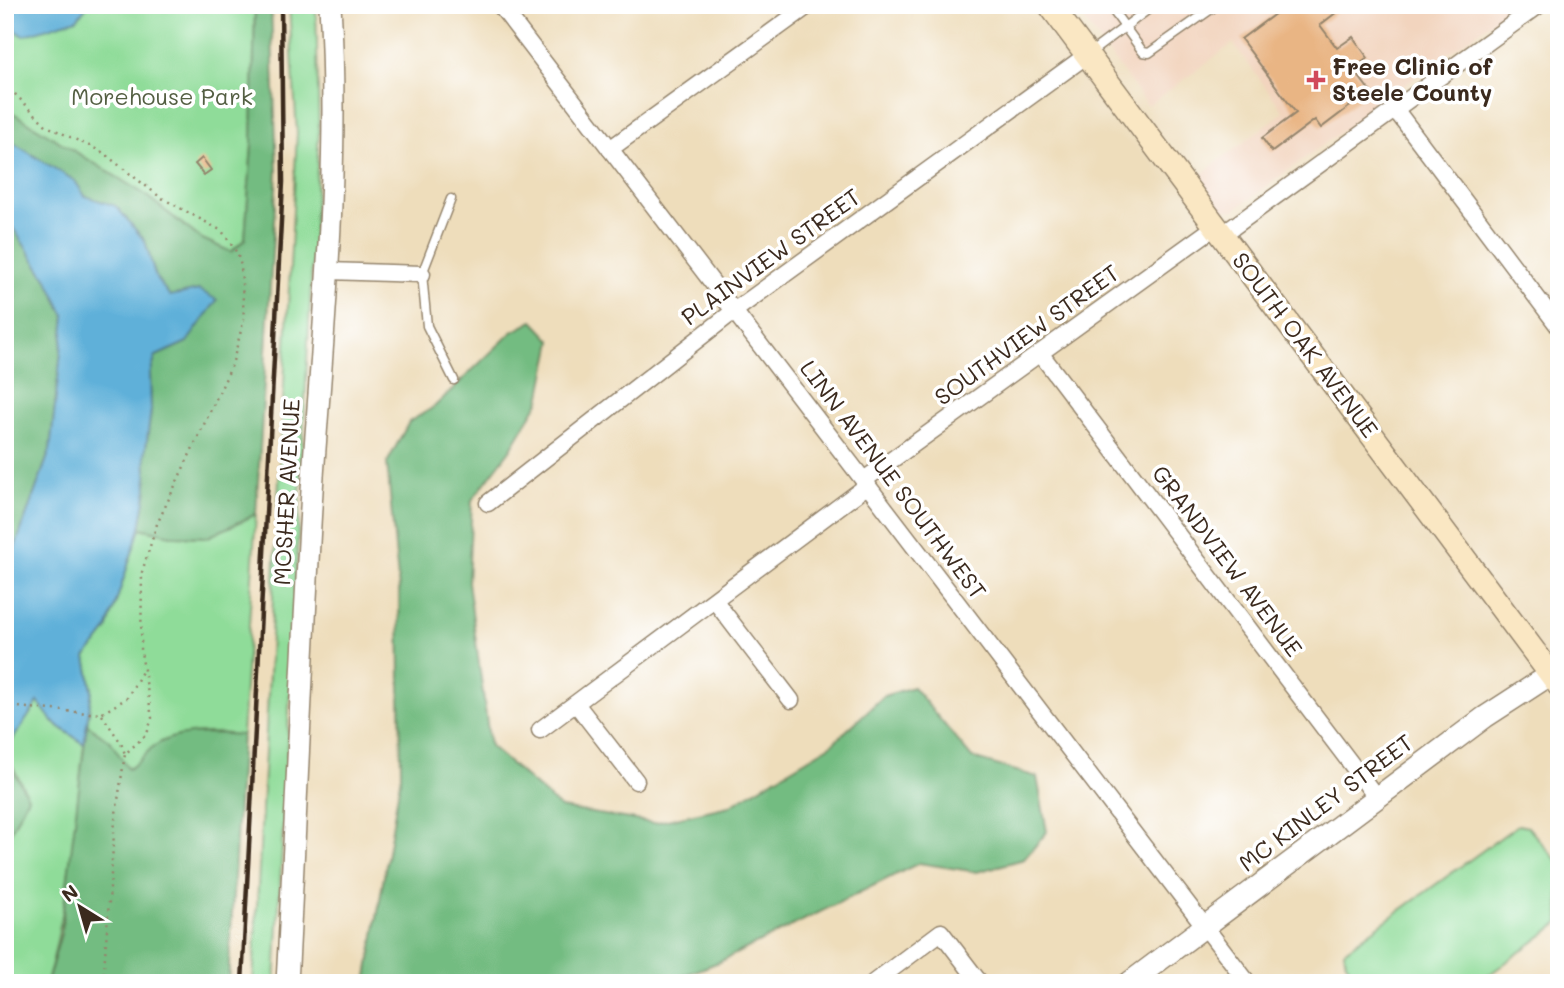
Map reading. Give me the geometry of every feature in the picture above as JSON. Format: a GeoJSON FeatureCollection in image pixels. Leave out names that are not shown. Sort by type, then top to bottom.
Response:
{"type":"FeatureCollection","features":[{"type":"Feature","properties":{"kind":"main road","name":"SOUTH OAK AVENUE"},"geometry":{"type":"LineString","coordinates":[[1050,5],[1556,676]]}},
{"type":"Feature","properties":{"kind":"street","name":"MOSHER AVENUE"},"geometry":{"type":"LineString","coordinates":[[288,983],[312,494],[328,271],[334,112],[330,5]]}},
{"type":"Feature","properties":{"kind":"street","name":"LINN AVENUE SOUTHWEST"},"geometry":{"type":"LineString","coordinates":[[500,5],[1248,983]]}},
{"type":"Feature","properties":{"kind":"street"},"geometry":{"type":"LineString","coordinates":[[610,149],[809,5]]}},
{"type":"Feature","properties":{"kind":"street","name":"SOUTHVIEW STREET"},"geometry":{"type":"LineString","coordinates":[[540,730],[715,601],[866,483],[1040,353],[1395,109],[1539,5]]}},
{"type":"Feature","properties":{"kind":"street","name":"PLAINVIEW STREET"},"geometry":{"type":"LineString","coordinates":[[488,503],[734,310],[1087,55]]}},
{"type":"Feature","properties":{"kind":"street"},"geometry":{"type":"LineString","coordinates":[[1395,109],[1559,327]]}},
{"type":"Feature","properties":{"kind":"street"},"geometry":{"type":"LineString","coordinates":[[328,271],[422,274]]}},
{"type":"Feature","properties":{"kind":"street","name":"GRANDVIEW AVENUE"},"geometry":{"type":"LineString","coordinates":[[1040,353],[1377,797]]}},
{"type":"Feature","properties":{"kind":"street"},"geometry":{"type":"LineString","coordinates":[[715,601],[791,700]]}},
{"type":"Feature","properties":{"kind":"street","name":"MC KINLEY STREET"},"geometry":{"type":"LineString","coordinates":[[1129,983],[1485,717],[1556,676]]}},
{"type":"Feature","properties":{"kind":"street"},"geometry":{"type":"LineString","coordinates":[[577,705],[636,781]]}},
{"type":"Feature","properties":{"kind":"street"},"geometry":{"type":"LineString","coordinates":[[873,983],[941,932],[980,983]]}},
{"type":"Feature","properties":{"kind":"lane"},"geometry":{"type":"LineString","coordinates":[[1109,5],[1143,52],[1153,52],[1217,5]]}},
{"type":"Feature","properties":{"kind":"lane"},"geometry":{"type":"LineString","coordinates":[[1087,55],[1154,5]]}},
{"type":"Feature","properties":{"kind":"lane"},"geometry":{"type":"LineString","coordinates":[[451,199],[422,274],[428,327],[454,380]]}},
{"type":"Feature","properties":{"kind":"path"},"geometry":{"type":"LineString","coordinates":[[5,84],[47,126],[102,152],[160,197],[222,231],[237,253],[241,266],[244,319],[232,365],[146,552],[140,601],[143,670],[152,708],[151,726],[140,744],[125,754]]}},
{"type":"Feature","properties":{"kind":"path"},"geometry":{"type":"LineString","coordinates":[[5,706],[101,714],[127,698],[143,670]]}},
{"type":"Feature","properties":{"kind":"path"},"geometry":{"type":"LineString","coordinates":[[101,714],[125,754],[115,820],[103,983]]}},
{"type":"Feature","properties":{"kind":"path"},"geometry":{"type":"LineString","coordinates":[[94,983],[103,974]]}},
{"type":"Feature","properties":{"kind":"shaded area"},"geometry":{"type":"Polygon","coordinates":[[[1073,5],[1515,5],[1234,210],[1223,210],[1199,176],[1284,112],[1233,43],[1148,106],[1073,5]]]}},
{"type":"Feature","properties":{"kind":"green space","name":"Morehouse Park"},"geometry":{"type":"Polygon","coordinates":[[[5,5],[255,5],[252,144],[245,239],[231,252],[200,238],[144,194],[5,108],[5,5]]]}},
{"type":"Feature","properties":{"kind":"green space"},"geometry":{"type":"Polygon","coordinates":[[[255,5],[271,5],[277,172],[256,514],[208,537],[176,536],[140,528],[147,489],[145,455],[151,410],[150,374],[156,356],[187,342],[199,290],[170,296],[156,278],[145,241],[116,207],[85,196],[75,181],[5,138],[5,108],[144,194],[200,238],[231,252],[245,239],[252,144],[255,5]]]}},
{"type":"Feature","properties":{"kind":"green space"},"geometry":{"type":"Polygon","coordinates":[[[289,5],[316,5],[319,130],[275,983],[253,983],[297,133],[289,5]]]}},
{"type":"Feature","properties":{"kind":"green space"},"geometry":{"type":"Polygon","coordinates":[[[5,216],[48,281],[65,316],[50,450],[5,575],[5,306],[15,297],[5,280],[5,216]]]}},
{"type":"Feature","properties":{"kind":"green space"},"geometry":{"type":"Polygon","coordinates":[[[533,321],[552,341],[540,400],[510,450],[472,500],[468,582],[490,746],[561,808],[654,823],[729,806],[831,745],[884,696],[913,687],[972,758],[1037,777],[1047,832],[1024,859],[977,872],[919,863],[719,962],[664,983],[366,983],[401,775],[399,590],[387,463],[409,422],[434,407],[512,332],[533,321]]]}},
{"type":"Feature","properties":{"kind":"green space"},"geometry":{"type":"Polygon","coordinates":[[[256,514],[242,735],[220,733],[173,737],[153,747],[128,769],[110,742],[87,724],[92,690],[86,657],[107,630],[140,528],[176,536],[208,537],[256,514]]]}},
{"type":"Feature","properties":{"kind":"green space"},"geometry":{"type":"Polygon","coordinates":[[[38,701],[53,722],[84,744],[74,834],[66,894],[47,983],[5,983],[5,843],[28,797],[5,751],[38,701]]]}},
{"type":"Feature","properties":{"kind":"green space"},"geometry":{"type":"Polygon","coordinates":[[[87,724],[111,742],[128,769],[153,747],[173,737],[196,734],[242,735],[228,983],[47,983],[61,933],[87,724]]]}},
{"type":"Feature","properties":{"kind":"green space"},"geometry":{"type":"Polygon","coordinates":[[[5,755],[28,797],[5,843],[5,755]]]}},
{"type":"Feature","properties":{"kind":"green space"},"geometry":{"type":"Polygon","coordinates":[[[1518,825],[1528,827],[1559,863],[1559,923],[1478,983],[1361,983],[1346,963],[1344,951],[1518,825]]]}},
{"type":"Feature","properties":{"kind":"water"},"geometry":{"type":"Polygon","coordinates":[[[8,5],[87,6],[77,19],[23,36],[16,31],[8,5]]]}},
{"type":"Feature","properties":{"kind":"water"},"geometry":{"type":"Polygon","coordinates":[[[5,138],[75,181],[85,196],[116,206],[145,241],[156,278],[170,296],[199,290],[217,300],[187,342],[156,356],[150,374],[151,410],[145,455],[147,489],[140,528],[107,630],[86,657],[92,690],[84,744],[53,722],[38,702],[5,751],[5,575],[50,450],[65,316],[48,281],[5,216],[5,138]]]}},
{"type":"Feature","properties":{"kind":"building","name":"Free Clinic of Steele County"},"geometry":{"type":"Polygon","coordinates":[[[1276,5],[1346,5],[1320,25],[1337,48],[1353,37],[1368,58],[1353,69],[1370,91],[1321,128],[1315,120],[1272,152],[1262,138],[1296,113],[1241,39],[1280,10],[1276,5]]]}},
{"type":"Feature","properties":{"kind":"building"},"geometry":{"type":"Polygon","coordinates":[[[202,158],[211,170],[204,175],[195,164],[202,158]]]}},
{"type":"Feature","properties":{"kind":"railway"},"geometry":{"type":"LineString","coordinates":[[242,983],[283,182],[281,5]]}},
{"type":"Feature","properties":{"kind":"place","name":"Free Clinic of Steele County"},"geometry":{"type":"Point","coordinates":[1316,80]}}]}
